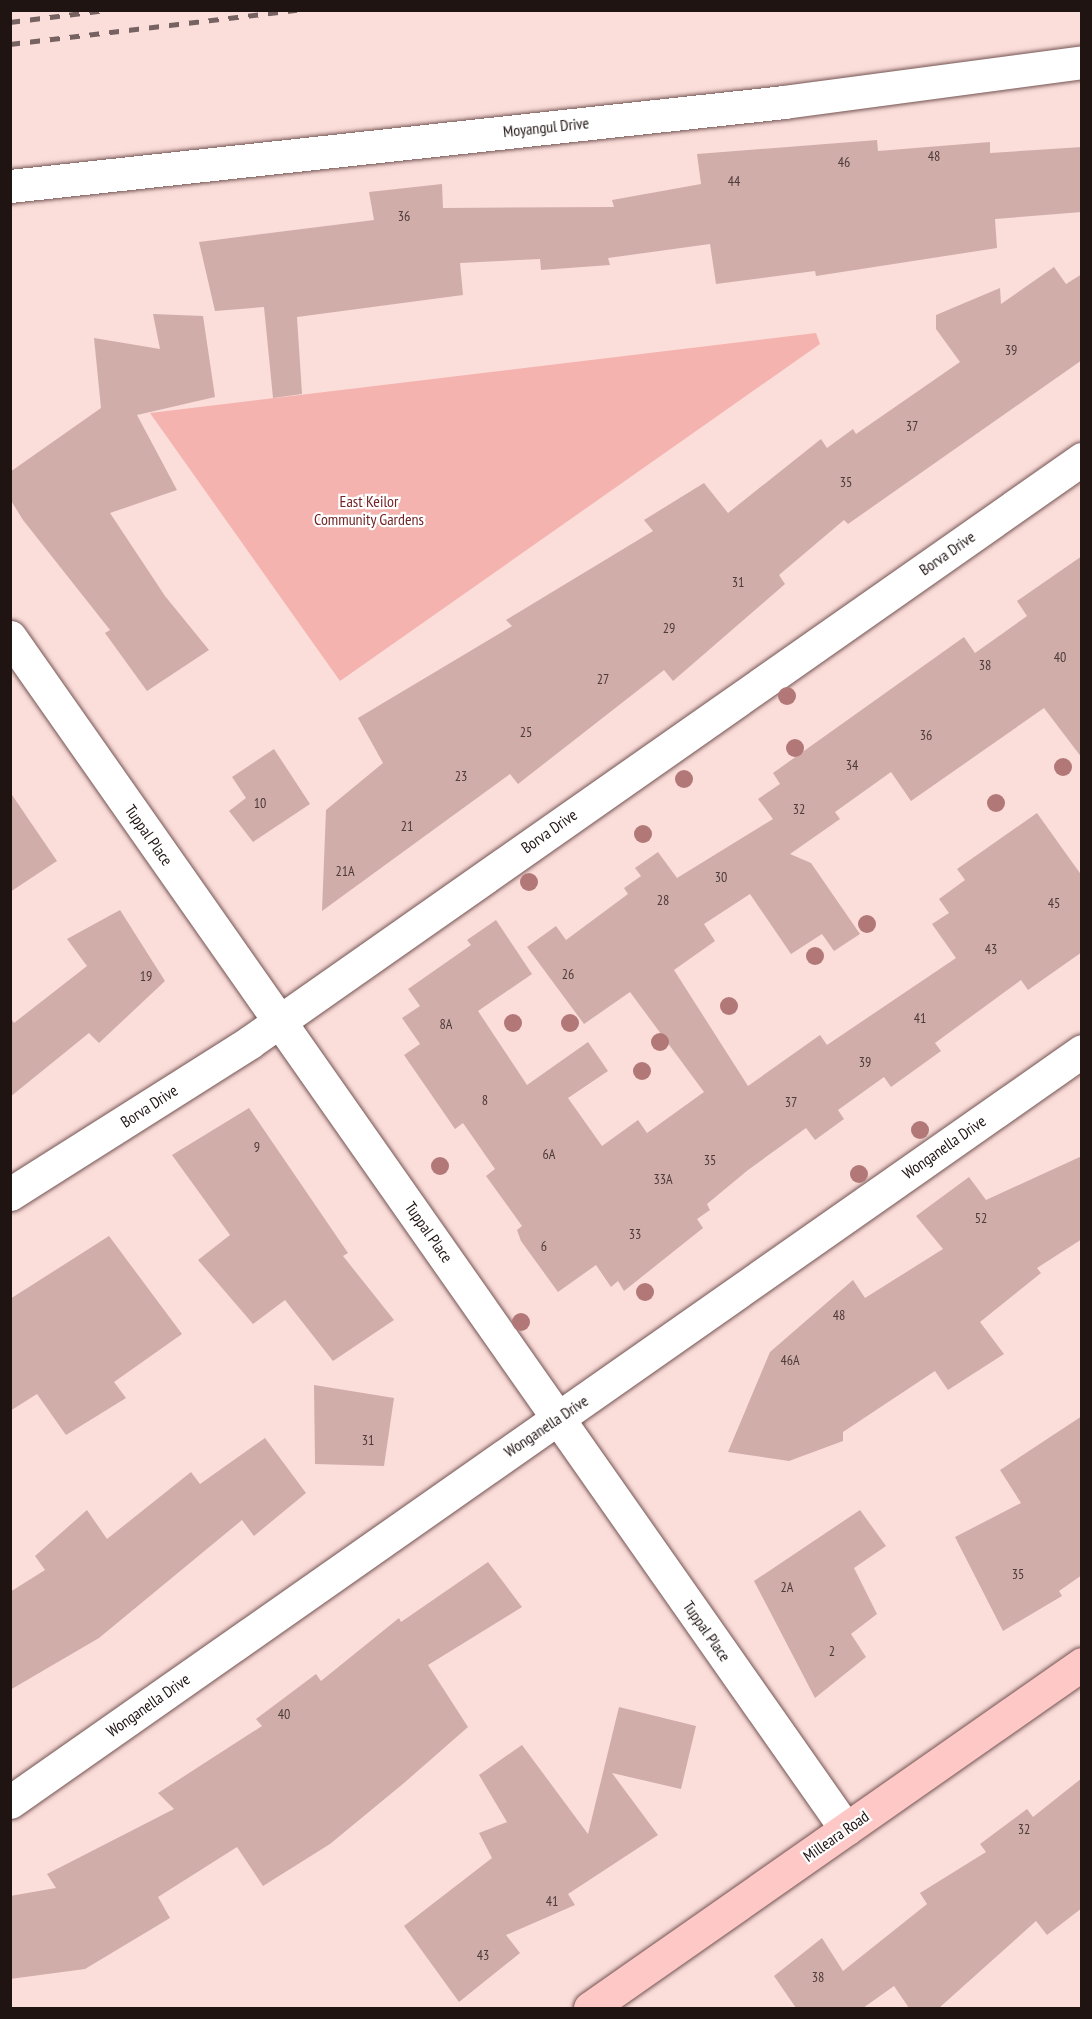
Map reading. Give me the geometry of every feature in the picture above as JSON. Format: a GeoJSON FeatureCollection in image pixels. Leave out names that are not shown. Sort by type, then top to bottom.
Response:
{"type":"FeatureCollection","features":[{"type":"Feature","properties":{"kind":"main road","name":"Milleara Road"},"geometry":{"type":"LineString","coordinates":[[590,2008],[1082,1664]]}},
{"type":"Feature","properties":{"kind":"street","name":"Moyangul Drive"},"geometry":{"type":"LineString","coordinates":[[10,186],[784,102],[1082,62]]}},
{"type":"Feature","properties":{"kind":"street","name":"Borva Drive"},"geometry":{"type":"LineString","coordinates":[[10,1194],[280,1020],[1082,459]]}},
{"type":"Feature","properties":{"kind":"street","name":"Tuppal Place"},"geometry":{"type":"LineString","coordinates":[[10,637],[846,1830]]}},
{"type":"Feature","properties":{"kind":"street","name":"Wonganella Drive"},"geometry":{"type":"LineString","coordinates":[[10,1802],[1082,1051]]}},
{"type":"Feature","properties":{"kind":"green space","name":"East Keilor Community Gardens"},"geometry":{"type":"Polygon","coordinates":[[[816,333],[820,344],[340,681],[150,413],[816,333]]]}},
{"type":"Feature","properties":{"kind":"building"},"geometry":{"type":"Polygon","coordinates":[[[877,140],[878,151],[990,142],[990,153],[1082,147],[1082,212],[995,219],[997,248],[816,276],[815,271],[716,284],[710,244],[608,258],[610,265],[541,270],[540,259],[460,263],[463,295],[297,317],[302,394],[273,398],[264,307],[215,311],[199,242],[374,220],[369,192],[442,184],[443,208],[614,207],[612,200],[701,184],[697,154],[877,140]]]}},
{"type":"Feature","properties":{"kind":"building"},"geometry":{"type":"Polygon","coordinates":[[[1054,267],[1066,284],[1082,274],[1082,360],[848,524],[844,520],[779,575],[785,584],[673,681],[664,670],[518,784],[510,774],[322,911],[326,810],[383,763],[358,718],[512,626],[506,620],[653,531],[644,520],[704,483],[728,513],[821,439],[827,448],[853,429],[856,434],[960,362],[936,329],[936,315],[1000,288],[1001,304],[1054,267]]]}},
{"type":"Feature","properties":{"kind":"building"},"geometry":{"type":"Polygon","coordinates":[[[153,314],[203,316],[215,397],[137,415],[177,490],[110,513],[165,596],[209,650],[147,691],[105,633],[110,630],[23,520],[10,499],[10,472],[101,408],[94,338],[160,349],[153,314]]]}},
{"type":"Feature","properties":{"kind":"building"},"geometry":{"type":"Polygon","coordinates":[[[1082,556],[1082,758],[1044,708],[911,801],[891,772],[835,812],[840,819],[790,854],[811,863],[860,934],[834,951],[822,934],[791,954],[750,894],[704,924],[715,941],[674,970],[748,1086],[820,1035],[827,1045],[956,958],[932,924],[949,913],[939,899],[965,880],[957,869],[1037,813],[1082,876],[1082,952],[1028,990],[1021,980],[935,1043],[941,1051],[891,1087],[884,1077],[838,1110],[844,1119],[815,1140],[806,1128],[748,1170],[707,1204],[710,1210],[697,1219],[703,1228],[624,1291],[618,1281],[611,1287],[596,1265],[558,1292],[521,1241],[517,1230],[522,1226],[486,1176],[495,1169],[463,1123],[455,1129],[404,1055],[420,1044],[402,1018],[420,1006],[408,989],[471,945],[467,940],[496,920],[532,974],[478,1011],[527,1085],[588,1042],[608,1071],[568,1098],[602,1146],[638,1120],[647,1133],[704,1092],[630,992],[584,1024],[527,947],[556,926],[566,940],[628,894],[624,888],[641,876],[635,868],[658,852],[677,878],[773,819],[758,799],[780,784],[773,773],[964,637],[975,653],[1027,616],[1017,601],[1082,556]]]}},
{"type":"Feature","properties":{"kind":"building"},"geometry":{"type":"Polygon","coordinates":[[[274,749],[310,804],[253,842],[229,811],[246,798],[232,777],[274,749]]]}},
{"type":"Feature","properties":{"kind":"building"},"geometry":{"type":"Polygon","coordinates":[[[10,792],[57,861],[10,892],[10,792]]]}},
{"type":"Feature","properties":{"kind":"building"},"geometry":{"type":"Polygon","coordinates":[[[120,910],[165,981],[99,1043],[89,1033],[10,1097],[10,1017],[14,1023],[87,966],[67,939],[120,910]]]}},
{"type":"Feature","properties":{"kind":"building"},"geometry":{"type":"Polygon","coordinates":[[[249,1108],[348,1253],[343,1256],[394,1320],[333,1361],[285,1300],[253,1324],[198,1260],[230,1235],[172,1155],[249,1108]]]}},
{"type":"Feature","properties":{"kind":"building"},"geometry":{"type":"Polygon","coordinates":[[[1082,1156],[1082,1239],[1037,1268],[1041,1273],[980,1322],[1004,1354],[948,1390],[935,1371],[843,1432],[843,1441],[789,1461],[728,1452],[770,1352],[853,1280],[865,1298],[943,1249],[916,1216],[969,1177],[986,1200],[1082,1156]]]}},
{"type":"Feature","properties":{"kind":"building"},"geometry":{"type":"Polygon","coordinates":[[[109,1236],[182,1334],[114,1382],[126,1398],[66,1435],[37,1394],[10,1411],[10,1299],[109,1236]]]}},
{"type":"Feature","properties":{"kind":"building"},"geometry":{"type":"Polygon","coordinates":[[[314,1385],[394,1398],[384,1466],[315,1464],[314,1385]]]}},
{"type":"Feature","properties":{"kind":"building"},"geometry":{"type":"Polygon","coordinates":[[[1082,1416],[1082,1575],[1059,1591],[1062,1596],[1003,1631],[955,1537],[1021,1503],[1000,1470],[1082,1416]]]}},
{"type":"Feature","properties":{"kind":"building"},"geometry":{"type":"Polygon","coordinates":[[[265,1438],[306,1493],[254,1536],[242,1520],[99,1638],[10,1690],[10,1592],[45,1570],[35,1556],[87,1510],[107,1539],[191,1472],[200,1484],[265,1438]]]}},
{"type":"Feature","properties":{"kind":"building"},"geometry":{"type":"Polygon","coordinates":[[[860,1510],[886,1546],[854,1568],[877,1614],[851,1634],[866,1657],[815,1698],[754,1581],[860,1510]]]}},
{"type":"Feature","properties":{"kind":"building"},"geometry":{"type":"Polygon","coordinates":[[[488,1562],[522,1607],[428,1665],[468,1727],[404,1783],[330,1844],[263,1886],[237,1847],[158,1897],[170,1918],[85,1969],[10,1979],[10,1896],[56,1888],[47,1874],[174,1809],[158,1793],[262,1726],[256,1719],[316,1674],[321,1681],[399,1618],[401,1622],[488,1562]]]}},
{"type":"Feature","properties":{"kind":"building"},"geometry":{"type":"Polygon","coordinates":[[[619,1707],[696,1726],[681,1789],[612,1773],[658,1835],[568,1894],[575,1905],[506,1935],[520,1953],[459,2002],[404,1926],[492,1858],[479,1833],[507,1822],[479,1775],[522,1745],[588,1834],[619,1707]]]}},
{"type":"Feature","properties":{"kind":"building"},"geometry":{"type":"Polygon","coordinates":[[[1082,1778],[1082,1908],[1047,1935],[1036,1921],[939,2008],[909,2008],[894,1986],[863,2008],[796,2008],[774,1976],[822,1938],[843,1971],[927,1904],[920,1893],[986,1852],[980,1844],[1027,1809],[1033,1817],[1082,1778]]]}},
{"type":"Feature","properties":{"kind":"railway"},"geometry":{"type":"LineString","coordinates":[[10,22],[106,10]]}},
{"type":"Feature","properties":{"kind":"railway"},"geometry":{"type":"LineString","coordinates":[[10,44],[297,10]]}}]}
